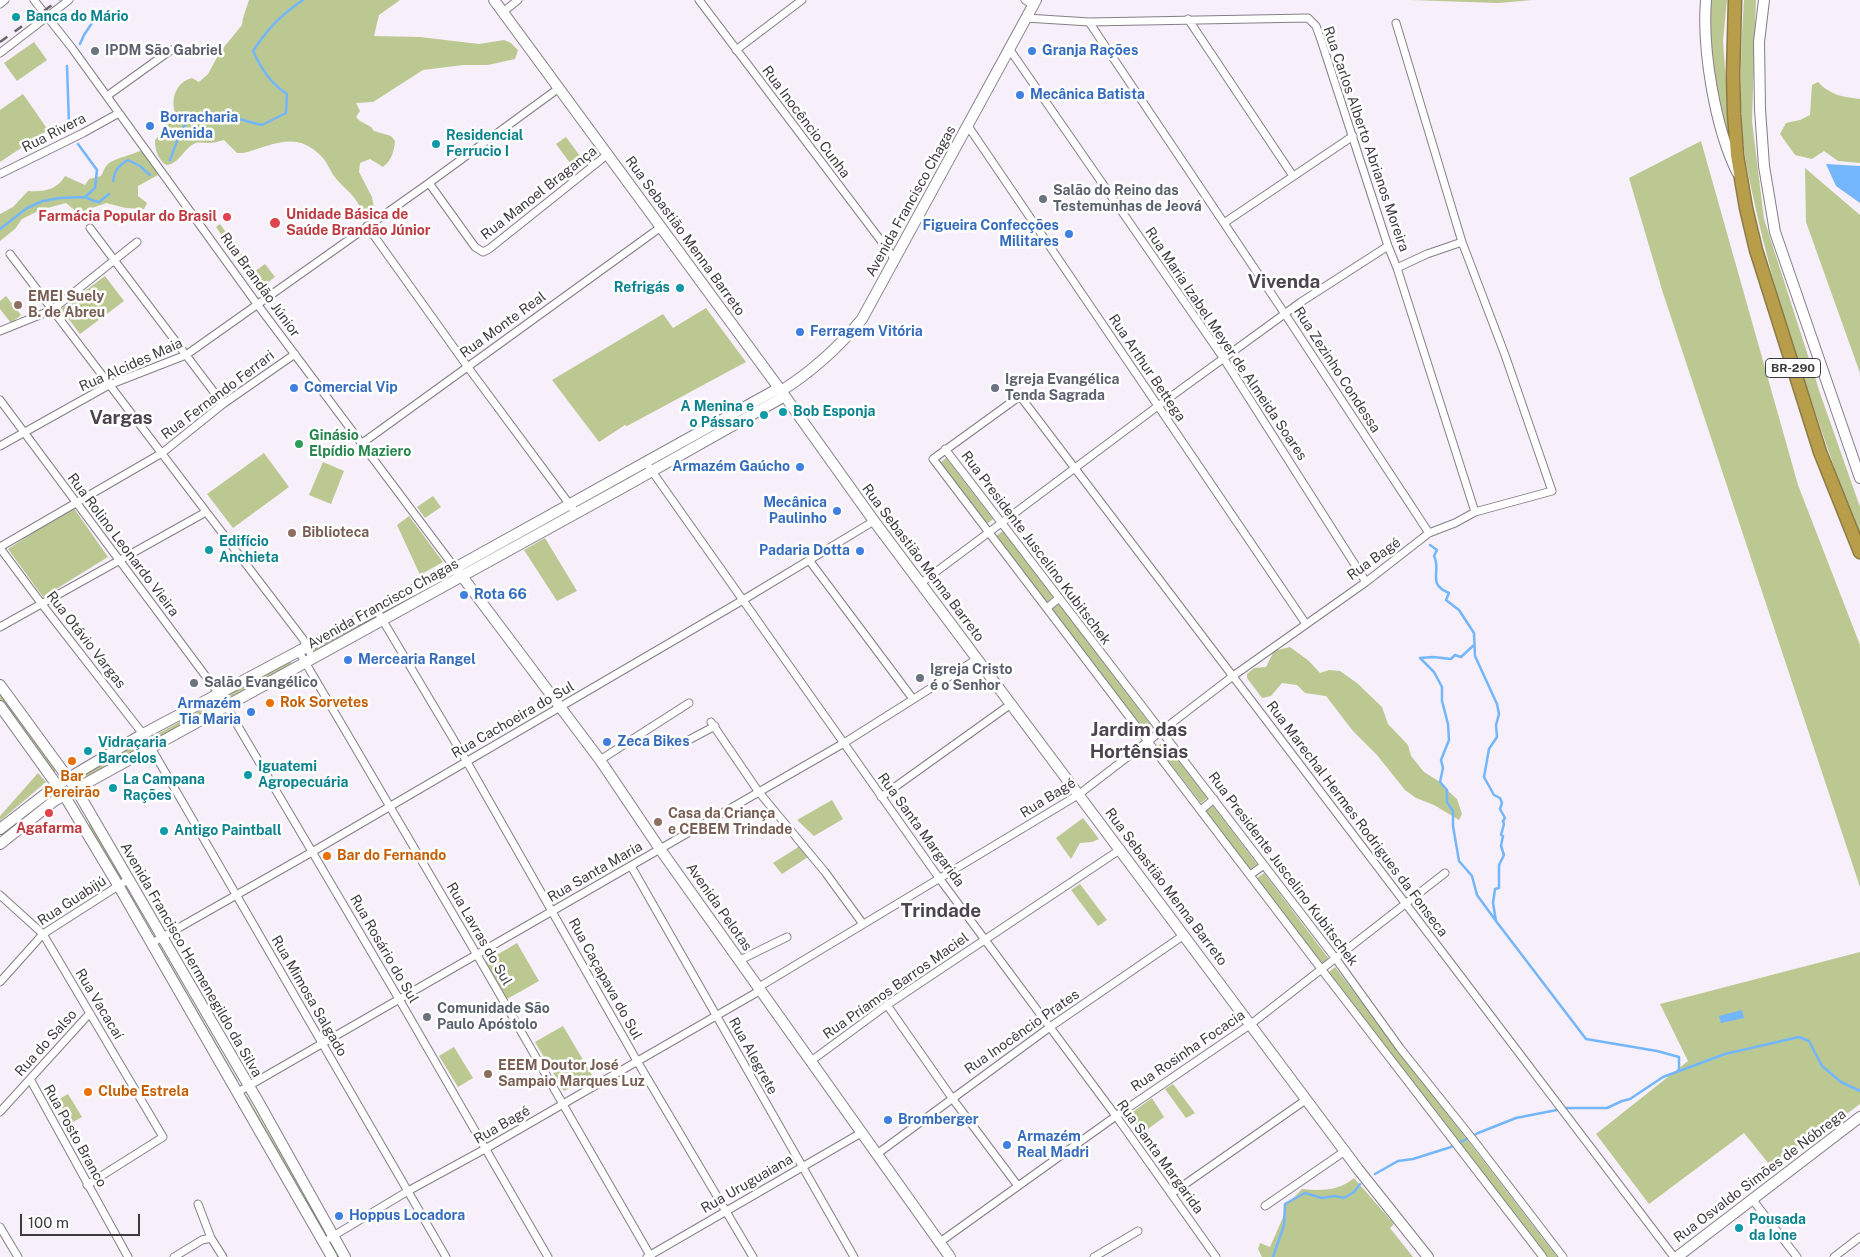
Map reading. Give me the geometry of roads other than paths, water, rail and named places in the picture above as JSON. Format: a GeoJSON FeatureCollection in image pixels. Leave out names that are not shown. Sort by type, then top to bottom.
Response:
{"type":"FeatureCollection","features":[{"type":"Feature","properties":{"kind":"highway","name":"BR-290"},"geometry":{"type":"LineString","coordinates":[[1735,0],[1734,114],[1741,180],[1756,250],[1820,452],[1860,552]]}},
{"type":"Feature","properties":{"kind":"main road","name":"Rua Sebastião Menna Barreto"},"geometry":{"type":"LineString","coordinates":[[494,0],[661,226],[920,583],[1345,1151],[1428,1257]]}},
{"type":"Feature","properties":{"kind":"main road"},"geometry":{"type":"LineString","coordinates":[[1706,0],[1705,28],[1710,80],[1730,158],[1741,180]]}},
{"type":"Feature","properties":{"kind":"main road"},"geometry":{"type":"LineString","coordinates":[[1764,0],[1760,42],[1760,109],[1764,166],[1775,232],[1860,478]]}},
{"type":"Feature","properties":{"kind":"main road","name":"Avenida Francisco Chagas"},"geometry":{"type":"LineString","coordinates":[[0,844],[64,795],[382,620],[459,572],[782,392],[814,366],[851,332],[862,319],[1010,50],[1026,18],[1031,2]]}},
{"type":"Feature","properties":{"kind":"main road","name":"Avenida Francisco Chagas"},"geometry":{"type":"LineString","coordinates":[[0,829],[57,785],[143,734],[376,609],[459,572]]}},
{"type":"Feature","properties":{"kind":"main road","name":"Avenida Pelotas"},"geometry":{"type":"LineString","coordinates":[[459,572],[600,760],[660,849],[950,1257]]}},
{"type":"Feature","properties":{"kind":"main road","name":"Avenida Francisco Hermenegildo da Silva"},"geometry":{"type":"LineString","coordinates":[[0,685],[76,789],[345,1257]]}},
{"type":"Feature","properties":{"kind":"main road","name":"Avenida Francisco Hermenegildo da Silva"},"geometry":{"type":"LineString","coordinates":[[0,706],[64,795],[152,943],[332,1257]]}},
{"type":"Feature","properties":{"kind":"main road","name":"Rua Osvaldo Simões de Nóbrega"},"geometry":{"type":"LineString","coordinates":[[1675,1257],[1860,1117]]}},
{"type":"Feature","properties":{"kind":"street"},"geometry":{"type":"LineString","coordinates":[[0,4],[5,0]]}},
{"type":"Feature","properties":{"kind":"street","name":"Rua Brandão Júnior"},"geometry":{"type":"LineString","coordinates":[[34,0],[107,96],[361,444],[459,572]]}},
{"type":"Feature","properties":{"kind":"street"},"geometry":{"type":"LineString","coordinates":[[0,53],[69,0]]}},
{"type":"Feature","properties":{"kind":"street"},"geometry":{"type":"LineString","coordinates":[[503,12],[518,0]]}},
{"type":"Feature","properties":{"kind":"street","name":"Rua Inocêncio Cunha"},"geometry":{"type":"LineString","coordinates":[[699,0],[894,258]]}},
{"type":"Feature","properties":{"kind":"street"},"geometry":{"type":"LineString","coordinates":[[736,50],[802,0]]}},
{"type":"Feature","properties":{"kind":"street"},"geometry":{"type":"LineString","coordinates":[[1026,18],[1089,22],[1188,19],[1292,176]]}},
{"type":"Feature","properties":{"kind":"street","name":"Rua Carlos Alberto Abrianos Moreira"},"geometry":{"type":"LineString","coordinates":[[1188,19],[1308,18],[1316,26],[1396,268],[1427,254],[1462,242]]}},
{"type":"Feature","properties":{"kind":"street","name":"Rua Zezinho Condessa"},"geometry":{"type":"LineString","coordinates":[[1089,22],[1430,533]]}},
{"type":"Feature","properties":{"kind":"street"},"geometry":{"type":"LineString","coordinates":[[1396,23],[1462,242]]}},
{"type":"Feature","properties":{"kind":"street"},"geometry":{"type":"LineString","coordinates":[[107,96],[172,50]]}},
{"type":"Feature","properties":{"kind":"street","name":"Rua Maria Izabel Meyer de Almeida Soares"},"geometry":{"type":"LineString","coordinates":[[1010,50],[1224,359],[1366,582]]}},
{"type":"Feature","properties":{"kind":"street","name":"Rua Alcides Maia"},"geometry":{"type":"LineString","coordinates":[[0,446],[109,385],[186,354],[559,88]]}},
{"type":"Feature","properties":{"kind":"street","name":"Rua Rivera"},"geometry":{"type":"LineString","coordinates":[[0,174],[119,113]]}},
{"type":"Feature","properties":{"kind":"street","name":"Rua Arthur Bettega"},"geometry":{"type":"LineString","coordinates":[[968,126],[1306,624]]}},
{"type":"Feature","properties":{"kind":"street"},"geometry":{"type":"LineString","coordinates":[[1224,223],[1353,136]]}},
{"type":"Feature","properties":{"kind":"street","name":"Rua Manoel Bragança"},"geometry":{"type":"LineString","coordinates":[[428,183],[475,247],[483,252],[608,154]]}},
{"type":"Feature","properties":{"kind":"street"},"geometry":{"type":"LineString","coordinates":[[367,226],[467,366],[573,509]]}},
{"type":"Feature","properties":{"kind":"street","name":"Rua Monte Real"},"geometry":{"type":"LineString","coordinates":[[361,444],[661,226]]}},
{"type":"Feature","properties":{"kind":"street"},"geometry":{"type":"LineString","coordinates":[[90,228],[223,404]]}},
{"type":"Feature","properties":{"kind":"street"},"geometry":{"type":"LineString","coordinates":[[0,331],[52,310],[137,242]]}},
{"type":"Feature","properties":{"kind":"street","name":"Rua Bagé"},"geometry":{"type":"LineString","coordinates":[[323,1242],[717,1016],[863,924],[1078,795],[1233,676],[1366,582],[1430,533],[1455,523],[1475,512],[1552,491],[1506,355],[1462,242]]}},
{"type":"Feature","properties":{"kind":"street"},"geometry":{"type":"LineString","coordinates":[[920,583],[1329,282],[1388,246]]}},
{"type":"Feature","properties":{"kind":"street","name":"Rua Lavras do Sul"},"geometry":{"type":"LineString","coordinates":[[10,254],[162,452],[303,648],[390,806],[649,1256]]}},
{"type":"Feature","properties":{"kind":"street"},"geometry":{"type":"LineString","coordinates":[[1396,268],[1475,512]]}},
{"type":"Feature","properties":{"kind":"street","name":"Rua Fernando Ferrari"},"geometry":{"type":"LineString","coordinates":[[0,547],[162,452],[223,404],[295,354]]}},
{"type":"Feature","properties":{"kind":"street","name":"Rua Marechal Hermes Rodrigues da Fonseca"},"geometry":{"type":"LineString","coordinates":[[945,449],[1020,396],[1675,1257]]}},
{"type":"Feature","properties":{"kind":"street","name":"Rua Rolino Leonardo Vieira"},"geometry":{"type":"LineString","coordinates":[[0,400],[226,706]]}},
{"type":"Feature","properties":{"kind":"street","name":"Rua Presidente Juscelino Kubitschek"},"geometry":{"type":"LineString","coordinates":[[1543,1257],[933,459],[945,449],[1336,959],[1400,1048],[1563,1257]]}},
{"type":"Feature","properties":{"kind":"street","name":"Rua Santa Margarida"},"geometry":{"type":"LineString","coordinates":[[649,467],[939,878],[1116,1116],[1216,1257]]}},
{"type":"Feature","properties":{"kind":"street"},"geometry":{"type":"LineString","coordinates":[[0,627],[206,512]]}},
{"type":"Feature","properties":{"kind":"street","name":"Rua Cachoeira do Sul"},"geometry":{"type":"LineString","coordinates":[[152,943],[467,762],[874,521]]}},
{"type":"Feature","properties":{"kind":"street","name":"Rua Otávio Vargas"},"geometry":{"type":"LineString","coordinates":[[0,547],[143,734],[151,748]]}},
{"type":"Feature","properties":{"kind":"street"},"geometry":{"type":"LineString","coordinates":[[809,560],[913,699]]}},
{"type":"Feature","properties":{"kind":"street"},"geometry":{"type":"LineString","coordinates":[[1047,608],[1059,598]]}},
{"type":"Feature","properties":{"kind":"street","name":"Rua Caçapava do Sul"},"geometry":{"type":"LineString","coordinates":[[376,609],[467,762],[637,1061],[753,1257]]}},
{"type":"Feature","properties":{"kind":"street","name":"Rua Santa Maria"},"geometry":{"type":"LineString","coordinates":[[238,1092],[844,743],[977,659]]}},
{"type":"Feature","properties":{"kind":"street"},"geometry":{"type":"LineString","coordinates":[[600,760],[689,703]]}},
{"type":"Feature","properties":{"kind":"street"},"geometry":{"type":"LineString","coordinates":[[881,797],[1012,704]]}},
{"type":"Feature","properties":{"kind":"street","name":"Rua Rosário do Sul"},"geometry":{"type":"LineString","coordinates":[[226,706],[548,1257]]}},
{"type":"Feature","properties":{"kind":"street"},"geometry":{"type":"LineString","coordinates":[[672,744],[686,742],[713,724],[758,791],[814,857],[863,924]]}},
{"type":"Feature","properties":{"kind":"street","name":"Rua Mimosa Salgado"},"geometry":{"type":"LineString","coordinates":[[151,748],[446,1257]]}},
{"type":"Feature","properties":{"kind":"street"},"geometry":{"type":"LineString","coordinates":[[1201,810],[1214,799]]}},
{"type":"Feature","properties":{"kind":"street","name":"Rua Príamos Barros Maciel"},"geometry":{"type":"LineString","coordinates":[[811,1061],[887,1005],[1121,850]]}},
{"type":"Feature","properties":{"kind":"street"},"geometry":{"type":"LineString","coordinates":[[1250,875],[1264,865]]}},
{"type":"Feature","properties":{"kind":"street","name":"Rua Alegrete"},"geometry":{"type":"LineString","coordinates":[[631,866],[854,1257]]}},
{"type":"Feature","properties":{"kind":"street","name":"Rua Rosinha Focacia"},"geometry":{"type":"LineString","coordinates":[[940,1242],[1116,1116],[1251,1024],[1445,873]]}},
{"type":"Feature","properties":{"kind":"street","name":"Rua Guabijú"},"geometry":{"type":"LineString","coordinates":[[0,982],[42,934],[129,879]]}},
{"type":"Feature","properties":{"kind":"street","name":"Rua Vacacaí"},"geometry":{"type":"LineString","coordinates":[[0,895],[42,934],[163,1137],[87,1185]]}},
{"type":"Feature","properties":{"kind":"street","name":"Rua Inocêncio Prates"},"geometry":{"type":"LineString","coordinates":[[877,1154],[1050,1027],[1184,935]]}},
{"type":"Feature","properties":{"kind":"street"},"geometry":{"type":"LineString","coordinates":[[740,960],[787,937]]}},
{"type":"Feature","properties":{"kind":"street"},"geometry":{"type":"LineString","coordinates":[[887,1005],[952,1098],[1018,1186]]}},
{"type":"Feature","properties":{"kind":"street","name":"Rua do Salso"},"geometry":{"type":"LineString","coordinates":[[0,1112],[90,1013]]}},
{"type":"Feature","properties":{"kind":"street","name":"Rua Posto Branco"},"geometry":{"type":"LineString","coordinates":[[30,1079],[128,1257]]}},
{"type":"Feature","properties":{"kind":"street"},"geometry":{"type":"LineString","coordinates":[[1171,1194],[1307,1099]]}},
{"type":"Feature","properties":{"kind":"street","name":"Rua Uruguaiana"},"geometry":{"type":"LineString","coordinates":[[649,1256],[861,1133]]}},
{"type":"Feature","properties":{"kind":"street"},"geometry":{"type":"LineString","coordinates":[[1265,1206],[1345,1151]]}},
{"type":"Feature","properties":{"kind":"street"},"geometry":{"type":"LineString","coordinates":[[1752,1199],[1797,1257]]}},
{"type":"Feature","properties":{"kind":"street"},"geometry":{"type":"LineString","coordinates":[[198,1204],[211,1238],[223,1257]]}},
{"type":"Feature","properties":{"kind":"street"},"geometry":{"type":"LineString","coordinates":[[0,1227],[18,1257]]}},
{"type":"Feature","properties":{"kind":"street"},"geometry":{"type":"LineString","coordinates":[[1094,1257],[1138,1231]]}},
{"type":"Feature","properties":{"kind":"street"},"geometry":{"type":"LineString","coordinates":[[1834,1257],[1860,1237]]}},
{"type":"Feature","properties":{"kind":"street"},"geometry":{"type":"LineString","coordinates":[[174,1257],[202,1240],[211,1238]]}},
{"type":"Feature","properties":{"kind":"water"},"geometry":{"type":"Polygon","coordinates":[[[1826,164],[1860,166],[1860,203],[1836,186],[1826,164]]]}},
{"type":"Feature","properties":{"kind":"water"},"geometry":{"type":"Polygon","coordinates":[[[1742,1010],[1744,1018],[1721,1023],[1719,1016],[1742,1010]]]}},
{"type":"Feature","properties":{"kind":"waterway"},"geometry":{"type":"LineString","coordinates":[[170,160],[182,130],[189,121],[198,115],[208,113],[219,114],[262,125],[286,113],[287,94],[267,75],[253,51],[275,23],[303,0]]}},
{"type":"Feature","properties":{"kind":"waterway"},"geometry":{"type":"LineString","coordinates":[[80,44],[98,14]]}},
{"type":"Feature","properties":{"kind":"waterway"},"geometry":{"type":"LineString","coordinates":[[67,66],[69,124]]}},
{"type":"Feature","properties":{"kind":"waterway"},"geometry":{"type":"LineString","coordinates":[[78,144],[97,170],[95,188],[85,197]]}},
{"type":"Feature","properties":{"kind":"waterway"},"geometry":{"type":"LineString","coordinates":[[113,181],[118,169],[128,160],[140,166],[150,175]]}},
{"type":"Feature","properties":{"kind":"waterway"},"geometry":{"type":"LineString","coordinates":[[0,229],[27,208],[43,201],[85,197],[99,202],[109,194]]}},
{"type":"Feature","properties":{"kind":"waterway"},"geometry":{"type":"LineString","coordinates":[[1430,545],[1437,550],[1434,556],[1438,586],[1449,593],[1446,600],[1459,610],[1474,633],[1475,656],[1497,704],[1499,714],[1496,725],[1497,737],[1489,749],[1484,777],[1494,795],[1500,798],[1502,803],[1500,809],[1505,818],[1501,835],[1503,836],[1501,846],[1504,855],[1499,865],[1499,888],[1495,889],[1493,903],[1496,921],[1586,1039],[1657,1051],[1679,1057],[1679,1071]]}},
{"type":"Feature","properties":{"kind":"waterway"},"geometry":{"type":"LineString","coordinates":[[1474,645],[1461,657],[1455,655],[1451,659],[1420,658],[1434,672],[1442,687],[1442,701],[1448,724],[1449,740],[1441,760],[1443,768],[1440,782],[1447,790],[1447,802],[1453,811],[1453,826],[1459,861],[1472,876],[1477,895],[1496,921]]}},
{"type":"Feature","properties":{"kind":"waterway"},"geometry":{"type":"LineString","coordinates":[[1375,1174],[1398,1161],[1413,1159],[1451,1147],[1478,1133],[1516,1118],[1567,1108],[1607,1108],[1630,1099],[1663,1077],[1725,1054],[1799,1037],[1809,1041],[1822,1066],[1841,1082],[1860,1091]]}},
{"type":"Feature","properties":{"kind":"waterway"},"geometry":{"type":"LineString","coordinates":[[1273,1257],[1284,1225],[1285,1204],[1305,1193],[1322,1198],[1335,1196],[1344,1198],[1354,1192],[1360,1184]]}},
{"type":"Feature","properties":{"kind":"railway"},"geometry":{"type":"LineString","coordinates":[[0,42],[59,0]]}},
{"type":"Feature","properties":{"kind":"place","name":"Banca do Mário"},"geometry":{"type":"Point","coordinates":[16,17]}},
{"type":"Feature","properties":{"kind":"place","name":"IPDM São Gabriel"},"geometry":{"type":"Point","coordinates":[95,51]}},
{"type":"Feature","properties":{"kind":"place","name":"Granja Rações"},"geometry":{"type":"Point","coordinates":[1032,51]}},
{"type":"Feature","properties":{"kind":"place","name":"Mecânica Batista"},"geometry":{"type":"Point","coordinates":[1020,95]}},
{"type":"Feature","properties":{"kind":"place","name":"Borracharia Avenida"},"geometry":{"type":"Point","coordinates":[150,126]}},
{"type":"Feature","properties":{"kind":"place","name":"Residencial Ferrucio I"},"geometry":{"type":"Point","coordinates":[436,144]}},
{"type":"Feature","properties":{"kind":"place","name":"Salão do Reino das Testemunhas de Jeová"},"geometry":{"type":"Point","coordinates":[1043,199]}},
{"type":"Feature","properties":{"kind":"place","name":"Farmácia Popular do Brasil"},"geometry":{"type":"Point","coordinates":[227,217]}},
{"type":"Feature","properties":{"kind":"place","name":"Unidade Básica de Saúde Brandão Júnior"},"geometry":{"type":"Point","coordinates":[275,223]}},
{"type":"Feature","properties":{"kind":"place","name":"Figueira Confecções Militares"},"geometry":{"type":"Point","coordinates":[1069,234]}},
{"type":"Feature","properties":{"kind":"place","name":"Refrigás"},"geometry":{"type":"Point","coordinates":[680,288]}},
{"type":"Feature","properties":{"kind":"place","name":"EMEI Suely B. de Abreu"},"geometry":{"type":"Point","coordinates":[18,305]}},
{"type":"Feature","properties":{"kind":"place","name":"Ferragem Vitória"},"geometry":{"type":"Point","coordinates":[800,332]}},
{"type":"Feature","properties":{"kind":"place","name":"Comercial Vip"},"geometry":{"type":"Point","coordinates":[294,388]}},
{"type":"Feature","properties":{"kind":"place","name":"Igreja Evangélica Tenda Sagrada"},"geometry":{"type":"Point","coordinates":[995,388]}},
{"type":"Feature","properties":{"kind":"place","name":"Bob Esponja"},"geometry":{"type":"Point","coordinates":[783,412]}},
{"type":"Feature","properties":{"kind":"place","name":"A Menina e o Pássaro"},"geometry":{"type":"Point","coordinates":[764,415]}},
{"type":"Feature","properties":{"kind":"place","name":"Ginásio Elpídio Maziero"},"geometry":{"type":"Point","coordinates":[299,444]}},
{"type":"Feature","properties":{"kind":"place","name":"Armazém Gaúcho"},"geometry":{"type":"Point","coordinates":[800,467]}},
{"type":"Feature","properties":{"kind":"place","name":"Mecânica Paulinho"},"geometry":{"type":"Point","coordinates":[837,511]}},
{"type":"Feature","properties":{"kind":"place","name":"Biblioteca"},"geometry":{"type":"Point","coordinates":[292,533]}},
{"type":"Feature","properties":{"kind":"place","name":"Edifício Anchieta"},"geometry":{"type":"Point","coordinates":[209,550]}},
{"type":"Feature","properties":{"kind":"place","name":"Padaria Dotta"},"geometry":{"type":"Point","coordinates":[860,551]}},
{"type":"Feature","properties":{"kind":"place","name":"Rota 66"},"geometry":{"type":"Point","coordinates":[464,595]}},
{"type":"Feature","properties":{"kind":"place","name":"Mercearia Rangel"},"geometry":{"type":"Point","coordinates":[348,660]}},
{"type":"Feature","properties":{"kind":"place","name":"Igreja Cristo é o Senhor"},"geometry":{"type":"Point","coordinates":[920,678]}},
{"type":"Feature","properties":{"kind":"place","name":"Salão Evangélico"},"geometry":{"type":"Point","coordinates":[194,683]}},
{"type":"Feature","properties":{"kind":"place","name":"Rok Sorvetes"},"geometry":{"type":"Point","coordinates":[270,703]}},
{"type":"Feature","properties":{"kind":"place","name":"Armazém Tia Maria"},"geometry":{"type":"Point","coordinates":[251,712]}},
{"type":"Feature","properties":{"kind":"place","name":"Zeca Bikes"},"geometry":{"type":"Point","coordinates":[607,742]}},
{"type":"Feature","properties":{"kind":"place","name":"Vidraçaria Barcelos"},"geometry":{"type":"Point","coordinates":[88,751]}},
{"type":"Feature","properties":{"kind":"place","name":"Bar Pereirão"},"geometry":{"type":"Point","coordinates":[72,761]}},
{"type":"Feature","properties":{"kind":"place","name":"Iguatemi Agropecuária"},"geometry":{"type":"Point","coordinates":[248,775]}},
{"type":"Feature","properties":{"kind":"place","name":"La Campana Rações"},"geometry":{"type":"Point","coordinates":[113,788]}},
{"type":"Feature","properties":{"kind":"place","name":"Agafarma"},"geometry":{"type":"Point","coordinates":[49,813]}},
{"type":"Feature","properties":{"kind":"place","name":"Casa da Criança e CEBEM Trindade"},"geometry":{"type":"Point","coordinates":[658,822]}},
{"type":"Feature","properties":{"kind":"place","name":"Antigo Paintball"},"geometry":{"type":"Point","coordinates":[164,831]}},
{"type":"Feature","properties":{"kind":"place","name":"Bar do Fernando"},"geometry":{"type":"Point","coordinates":[327,856]}},
{"type":"Feature","properties":{"kind":"place","name":"Comunidade São Paulo Apóstolo"},"geometry":{"type":"Point","coordinates":[427,1017]}},
{"type":"Feature","properties":{"kind":"place","name":"EEEM Doutor José Sampaio Marques Luz"},"geometry":{"type":"Point","coordinates":[488,1074]}},
{"type":"Feature","properties":{"kind":"place","name":"Clube Estrela"},"geometry":{"type":"Point","coordinates":[88,1092]}},
{"type":"Feature","properties":{"kind":"place","name":"Bromberger"},"geometry":{"type":"Point","coordinates":[888,1120]}},
{"type":"Feature","properties":{"kind":"place","name":"Armazém Real Madri"},"geometry":{"type":"Point","coordinates":[1007,1145]}},
{"type":"Feature","properties":{"kind":"place","name":"Hoppus Locadora"},"geometry":{"type":"Point","coordinates":[339,1216]}},
{"type":"Feature","properties":{"kind":"place","name":"Pousada da Ione"},"geometry":{"type":"Point","coordinates":[1739,1228]}},
{"type":"Feature","properties":{"kind":"district","name":"Vivenda"},"geometry":{"type":"Point","coordinates":[1284,282]}},
{"type":"Feature","properties":{"kind":"district","name":"Vargas"},"geometry":{"type":"Point","coordinates":[121,418]}},
{"type":"Feature","properties":{"kind":"district","name":"Jardim das Hortênsias"},"geometry":{"type":"Point","coordinates":[1139,741]}},
{"type":"Feature","properties":{"kind":"district","name":"Trindade"},"geometry":{"type":"Point","coordinates":[941,911]}}]}
